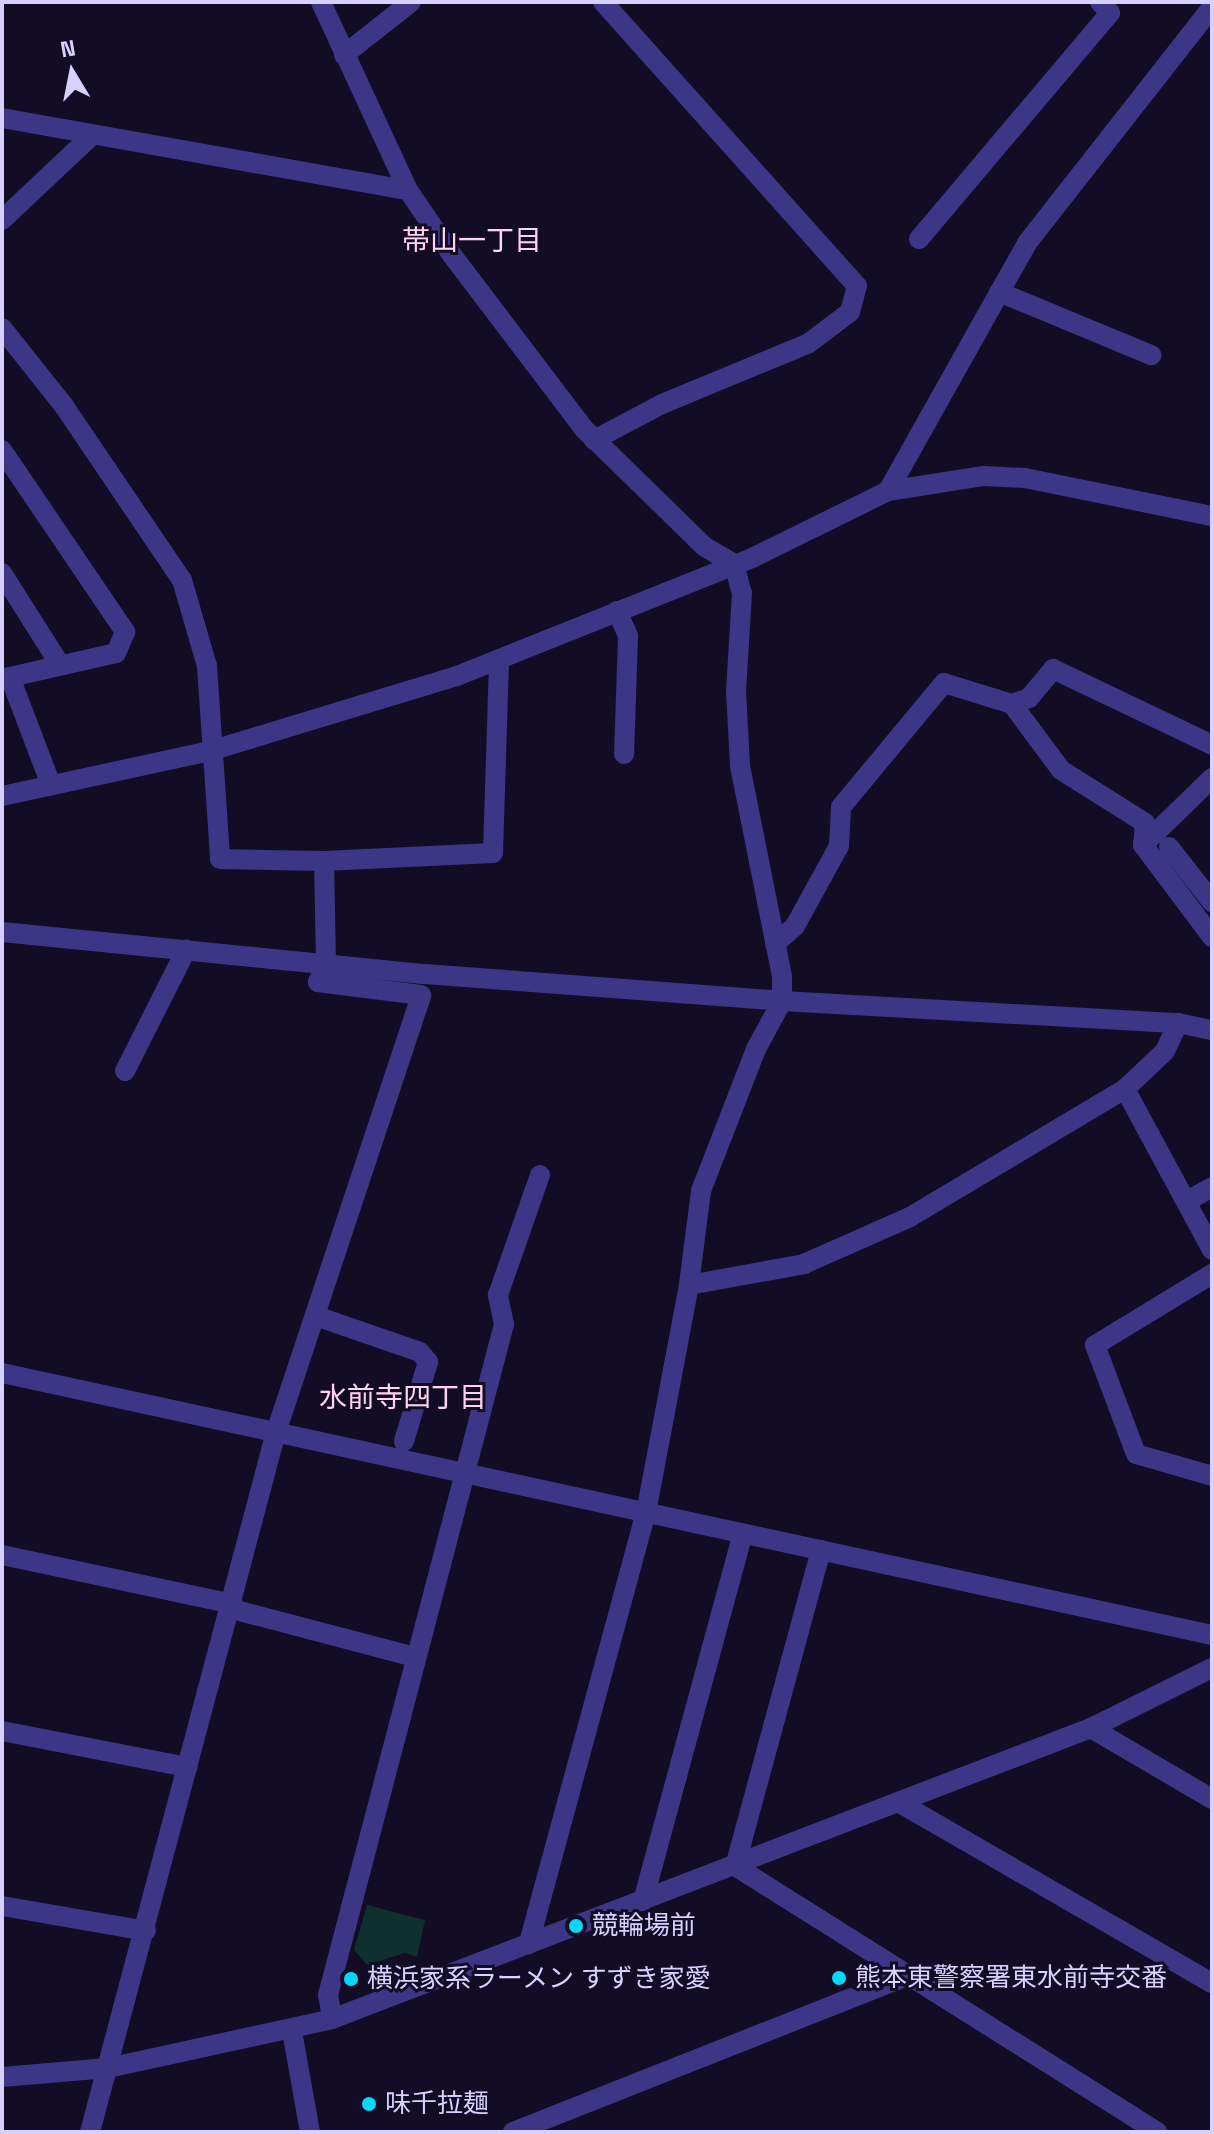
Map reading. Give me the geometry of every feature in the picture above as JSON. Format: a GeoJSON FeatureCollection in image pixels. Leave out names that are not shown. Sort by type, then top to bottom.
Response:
{"type":"FeatureCollection","features":[{"type":"Feature","properties":{"kind":"street"},"geometry":{"type":"LineString","coordinates":[[321,2],[408,190],[594,440],[705,547],[734,564],[742,593],[736,691],[740,766],[775,944],[782,1001],[756,1049],[701,1191],[689,1285],[646,1512],[529,1944]]}},
{"type":"Feature","properties":{"kind":"street"},"geometry":{"type":"LineString","coordinates":[[344,55],[411,2]]}},
{"type":"Feature","properties":{"kind":"street"},"geometry":{"type":"LineString","coordinates":[[919,239],[1110,13],[1100,2]]}},
{"type":"Feature","properties":{"kind":"street"},"geometry":{"type":"LineString","coordinates":[[594,440],[662,404],[809,343],[850,312],[857,286],[606,3]]}},
{"type":"Feature","properties":{"kind":"street"},"geometry":{"type":"LineString","coordinates":[[888,491],[1027,243],[1212,7]]}},
{"type":"Feature","properties":{"kind":"street"},"geometry":{"type":"LineString","coordinates":[[2,118],[89,138],[408,190]]}},
{"type":"Feature","properties":{"kind":"street"},"geometry":{"type":"LineString","coordinates":[[2,220],[89,138]]}},
{"type":"Feature","properties":{"kind":"street"},"geometry":{"type":"LineString","coordinates":[[999,292],[1151,355]]}},
{"type":"Feature","properties":{"kind":"street"},"geometry":{"type":"LineString","coordinates":[[2,328],[64,406],[182,580],[207,666],[210,751],[220,859],[324,861],[493,853],[499,659]]}},
{"type":"Feature","properties":{"kind":"street"},"geometry":{"type":"LineString","coordinates":[[5,462],[125,632],[116,653],[59,663],[6,678],[51,785]]}},
{"type":"Feature","properties":{"kind":"street"},"geometry":{"type":"LineString","coordinates":[[2,796],[210,751],[499,659],[734,564],[888,491],[984,476],[1025,478],[1212,516]]}},
{"type":"Feature","properties":{"kind":"street"},"geometry":{"type":"LineString","coordinates":[[2,573],[9,601],[59,663]]}},
{"type":"Feature","properties":{"kind":"street"},"geometry":{"type":"LineString","coordinates":[[617,611],[628,636],[624,754]]}},
{"type":"Feature","properties":{"kind":"street"},"geometry":{"type":"LineString","coordinates":[[1012,704],[1029,698],[1053,669],[1212,745]]}},
{"type":"Feature","properties":{"kind":"street"},"geometry":{"type":"LineString","coordinates":[[775,944],[795,926],[839,846],[841,807],[944,683],[1012,704],[1061,770],[1145,823],[1143,845],[1212,937]]}},
{"type":"Feature","properties":{"kind":"street"},"geometry":{"type":"LineString","coordinates":[[1143,845],[1212,778]]}},
{"type":"Feature","properties":{"kind":"street"},"geometry":{"type":"LineString","coordinates":[[1169,847],[1212,902]]}},
{"type":"Feature","properties":{"kind":"street"},"geometry":{"type":"LineString","coordinates":[[90,2132],[146,1931],[276,1432],[421,995],[318,982],[326,964],[324,861]]}},
{"type":"Feature","properties":{"kind":"street"},"geometry":{"type":"LineString","coordinates":[[2,932],[326,964],[782,1001],[1178,1023],[1212,1030]]}},
{"type":"Feature","properties":{"kind":"street"},"geometry":{"type":"LineString","coordinates":[[125,1071],[186,950]]}},
{"type":"Feature","properties":{"kind":"street"},"geometry":{"type":"LineString","coordinates":[[689,1285],[753,1278],[841,1251],[936,1202],[1125,1089],[1165,1051],[1178,1023]]}},
{"type":"Feature","properties":{"kind":"street"},"geometry":{"type":"LineString","coordinates":[[1125,1089],[1212,1250]]}},
{"type":"Feature","properties":{"kind":"street"},"geometry":{"type":"LineString","coordinates":[[332,2019],[328,1995],[504,1324],[498,1295],[540,1175]]}},
{"type":"Feature","properties":{"kind":"street"},"geometry":{"type":"LineString","coordinates":[[1187,1201],[1212,1187]]}},
{"type":"Feature","properties":{"kind":"street"},"geometry":{"type":"LineString","coordinates":[[1212,1274],[1095,1345],[1136,1454],[1151,1463],[1212,1476]]}},
{"type":"Feature","properties":{"kind":"street"},"geometry":{"type":"LineString","coordinates":[[316,1316],[420,1352],[428,1362],[404,1441]]}},
{"type":"Feature","properties":{"kind":"street"},"geometry":{"type":"LineString","coordinates":[[2,1373],[1212,1635]]}},
{"type":"Feature","properties":{"kind":"street"},"geometry":{"type":"LineString","coordinates":[[643,1901],[743,1533]]}},
{"type":"Feature","properties":{"kind":"street"},"geometry":{"type":"LineString","coordinates":[[735,1866],[821,1550]]}},
{"type":"Feature","properties":{"kind":"street"},"geometry":{"type":"LineString","coordinates":[[2,1555],[232,1606],[415,1657]]}},
{"type":"Feature","properties":{"kind":"street"},"geometry":{"type":"LineString","coordinates":[[2,2077],[108,2068],[292,2031],[332,2019],[1091,1728],[1212,1668]]}},
{"type":"Feature","properties":{"kind":"street"},"geometry":{"type":"LineString","coordinates":[[1091,1728],[1212,1799]]}},
{"type":"Feature","properties":{"kind":"street"},"geometry":{"type":"LineString","coordinates":[[2,1731],[188,1767]]}},
{"type":"Feature","properties":{"kind":"street"},"geometry":{"type":"LineString","coordinates":[[900,1803],[1212,1983]]}},
{"type":"Feature","properties":{"kind":"street"},"geometry":{"type":"LineString","coordinates":[[735,1866],[905,1977],[1157,2132]]}},
{"type":"Feature","properties":{"kind":"street"},"geometry":{"type":"LineString","coordinates":[[2,1906],[146,1931]]}},
{"type":"Feature","properties":{"kind":"street"},"geometry":{"type":"LineString","coordinates":[[513,2132],[905,1977]]}},
{"type":"Feature","properties":{"kind":"street"},"geometry":{"type":"LineString","coordinates":[[292,2031],[310,2132]]}},
{"type":"Feature","properties":{"kind":"green space"},"geometry":{"type":"Polygon","coordinates":[[[367,1905],[425,1920],[417,1957],[405,1953],[367,1965],[354,1950],[367,1905]]]}},
{"type":"Feature","properties":{"kind":"place","name":"競輪場前"},"geometry":{"type":"Point","coordinates":[576,1926]}},
{"type":"Feature","properties":{"kind":"place","name":"熊本東警察署東水前寺交番"},"geometry":{"type":"Point","coordinates":[839,1978]}},
{"type":"Feature","properties":{"kind":"place","name":"横浜家系ラーメン すずき家愛"},"geometry":{"type":"Point","coordinates":[351,1979]}},
{"type":"Feature","properties":{"kind":"place","name":"味千拉麺"},"geometry":{"type":"Point","coordinates":[369,2104]}},
{"type":"Feature","properties":{"kind":"district","name":"帯山一丁目"},"geometry":{"type":"Point","coordinates":[472,240]}},
{"type":"Feature","properties":{"kind":"district","name":"水前寺四丁目"},"geometry":{"type":"Point","coordinates":[403,1397]}}]}
